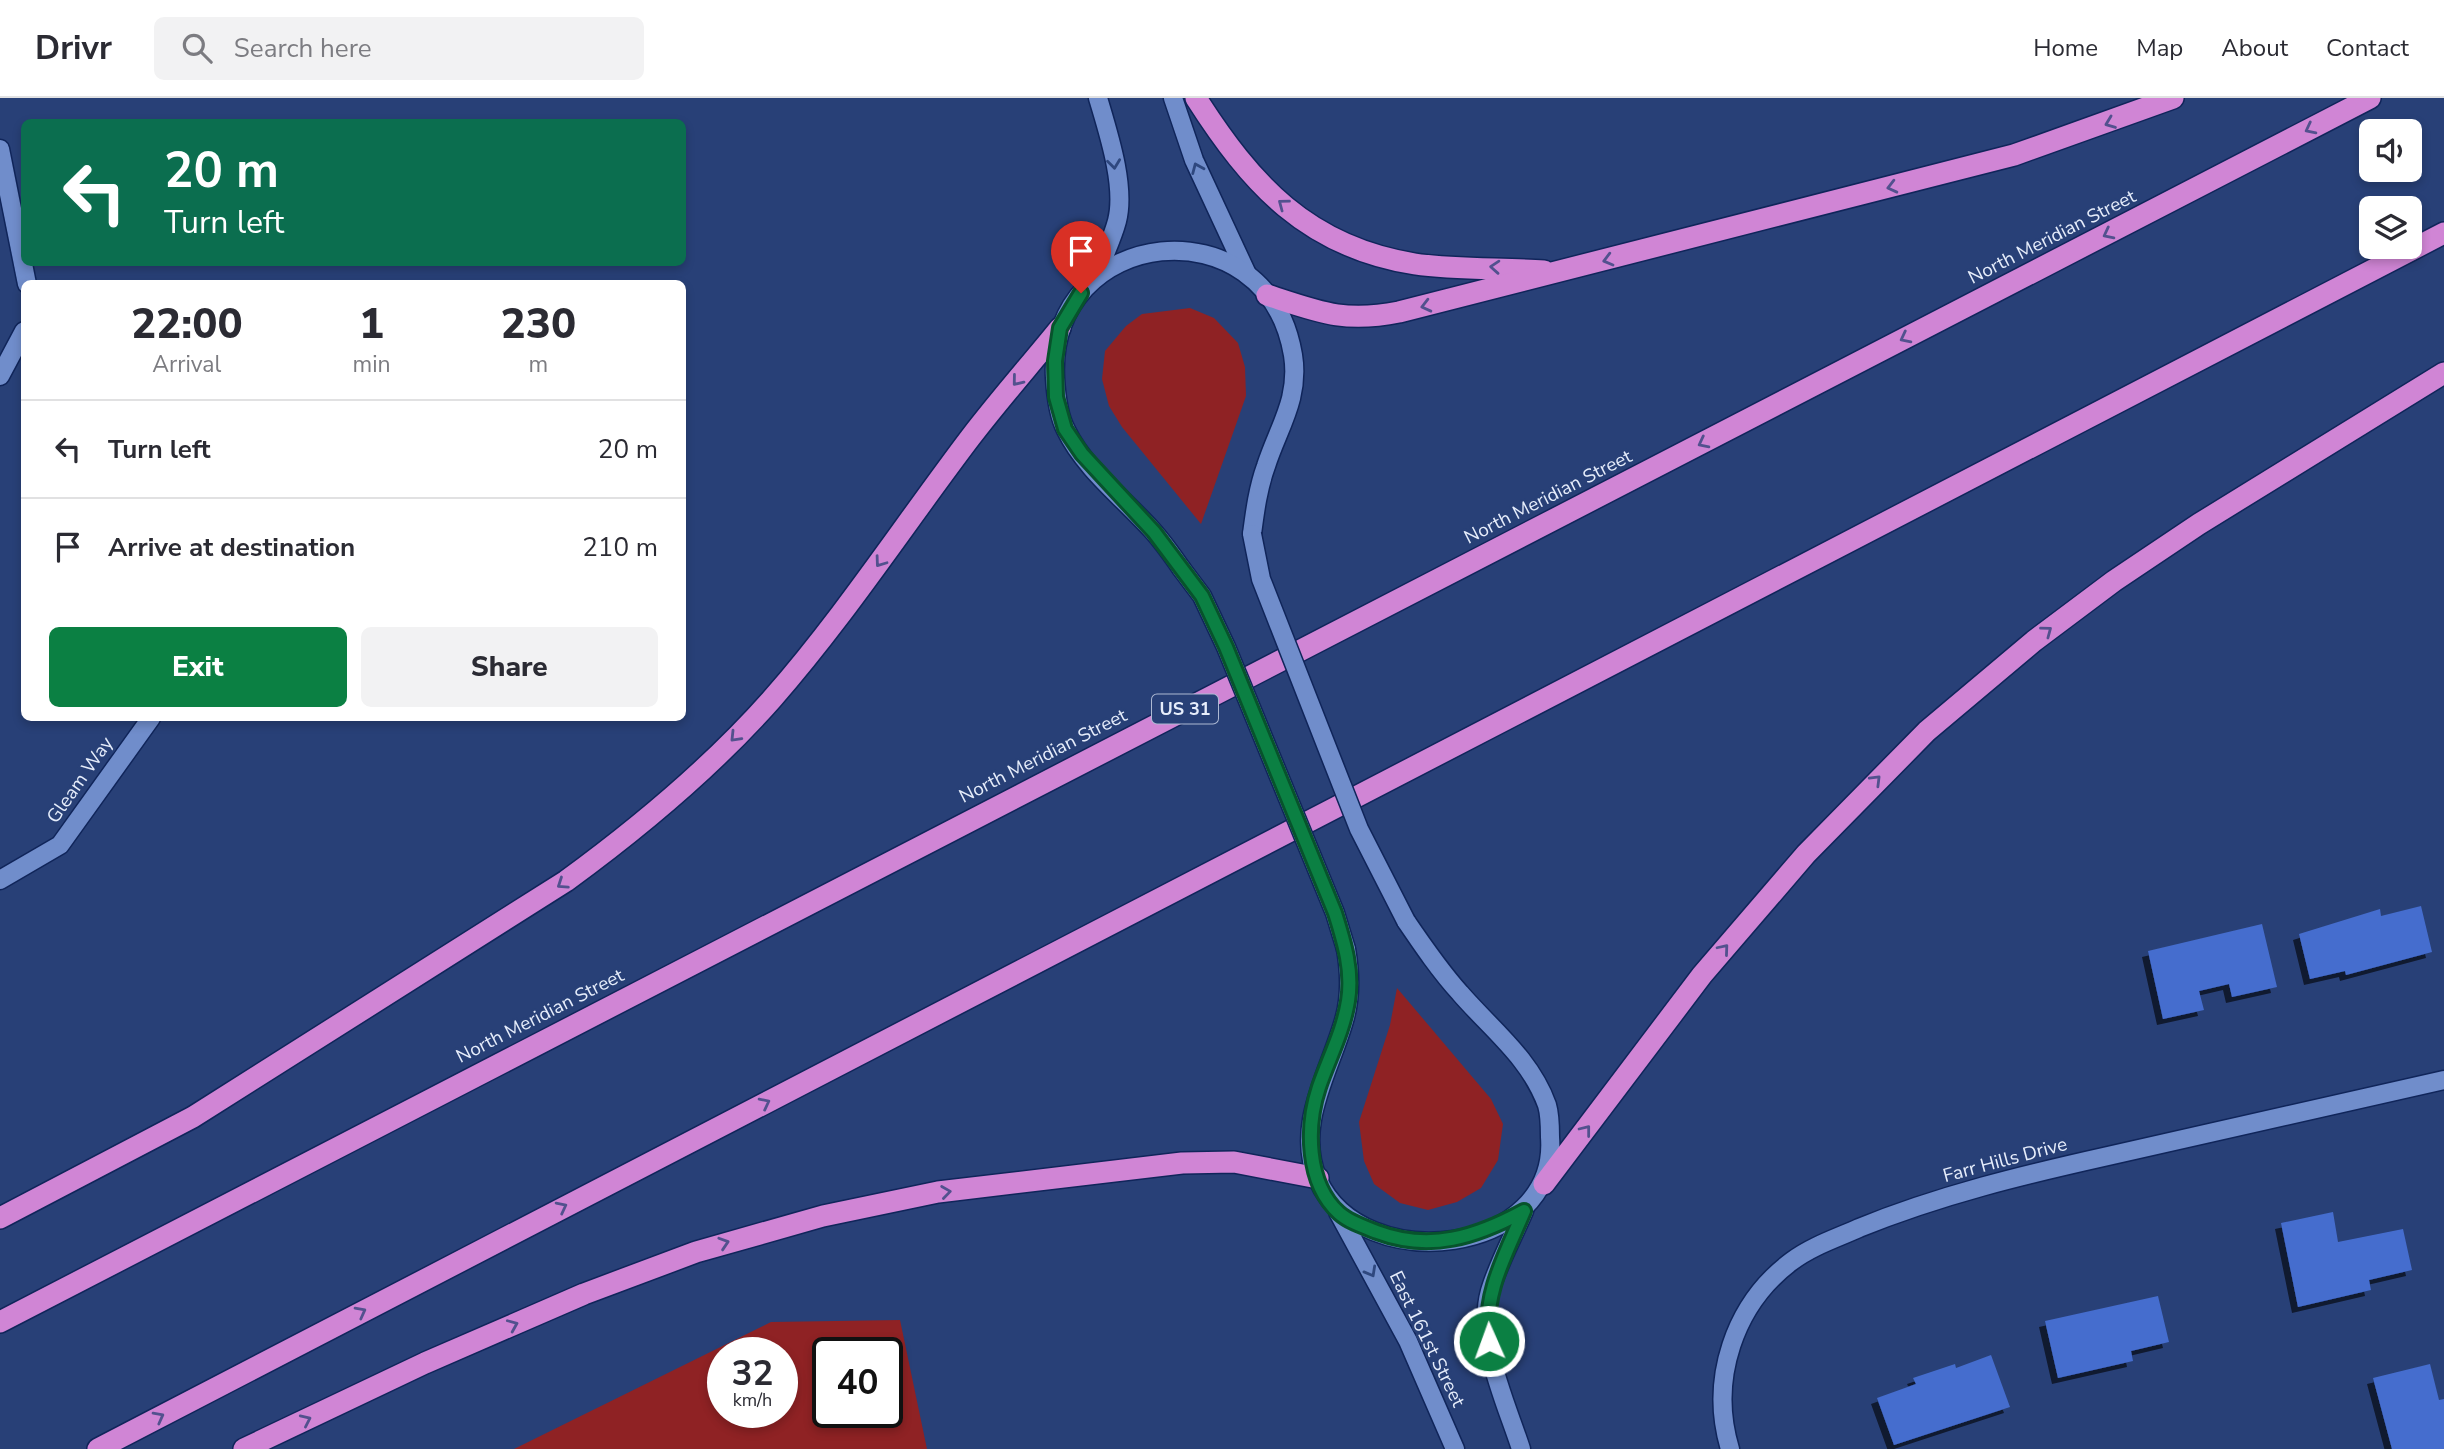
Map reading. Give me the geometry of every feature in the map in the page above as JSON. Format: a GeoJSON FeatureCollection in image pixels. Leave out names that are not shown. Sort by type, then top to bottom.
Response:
{"type":"FeatureCollection","features":[{"type":"Feature","properties":{"kind":"highway"},"geometry":{"type":"LineString","coordinates":[[1196,98],[1232,154],[1256,181],[1317,229],[1347,244],[1416,264],[1563,272]]}},
{"type":"Feature","properties":{"kind":"highway"},"geometry":{"type":"LineString","coordinates":[[1267,295],[1325,314],[1370,318],[1563,272],[2014,155],[2173,98]]}},
{"type":"Feature","properties":{"kind":"highway","name":"North Meridian Street"},"geometry":{"type":"LineString","coordinates":[[0,1322],[2370,98]]}},
{"type":"Feature","properties":{"kind":"highway"},"geometry":{"type":"LineString","coordinates":[[98,1449],[2444,233]]}},
{"type":"Feature","properties":{"kind":"highway"},"geometry":{"type":"LineString","coordinates":[[0,1218],[193,1117],[538,899],[622,840],[685,785],[770,701],[825,636],[971,436],[1060,328]]}},
{"type":"Feature","properties":{"kind":"highway"},"geometry":{"type":"LineString","coordinates":[[1544,1184],[1702,975],[1806,854],[1927,732],[2034,641],[2114,581],[2199,524],[2444,373]]}},
{"type":"Feature","properties":{"kind":"highway"},"geometry":{"type":"LineString","coordinates":[[244,1449],[425,1363],[584,1294],[707,1248],[823,1216],[938,1192],[1182,1163],[1234,1162],[1318,1178]]}},
{"type":"Feature","properties":{"kind":"street"},"geometry":{"type":"LineString","coordinates":[[1096,277],[1118,219],[1118,190],[1112,143],[1098,98]]}},
{"type":"Feature","properties":{"kind":"street"},"geometry":{"type":"LineString","coordinates":[[1173,98],[1194,160],[1219,219],[1247,274]]}},
{"type":"Feature","properties":{"kind":"street"},"geometry":{"type":"LineString","coordinates":[[0,149],[21,254]]}},
{"type":"Feature","properties":{"kind":"street"},"geometry":{"type":"LineString","coordinates":[[1060,328],[1081,293],[1096,277],[1133,259],[1163,249],[1186,250],[1221,258],[1247,274],[1267,295],[1282,322],[1293,353],[1295,377],[1289,409],[1266,465],[1252,534],[1261,579],[1359,829],[1406,921],[1454,986],[1514,1049],[1536,1078],[1548,1109],[1552,1153],[1544,1184],[1524,1211],[1490,1292],[1487,1320],[1498,1377],[1521,1449]]}},
{"type":"Feature","properties":{"kind":"street","name":"East 161st Street"},"geometry":{"type":"LineString","coordinates":[[1060,328],[1055,373],[1056,397],[1065,429],[1082,454],[1154,532],[1202,596],[1226,647],[1335,913],[1346,949],[1350,976],[1349,1000],[1312,1112],[1311,1149],[1318,1178],[1408,1341],[1455,1449]]}},
{"type":"Feature","properties":{"kind":"street"},"geometry":{"type":"LineString","coordinates":[[0,376],[21,337]]}},
{"type":"Feature","properties":{"kind":"street","name":"Gleam Way"},"geometry":{"type":"LineString","coordinates":[[0,880],[60,845],[148,721]]}},
{"type":"Feature","properties":{"kind":"street","name":"Farr Hills Drive"},"geometry":{"type":"LineString","coordinates":[[1730,1449],[1721,1407],[1722,1382],[1734,1338],[1763,1289],[1778,1272],[1795,1259],[1901,1211],[2002,1180],[2444,1080]]}},
{"type":"Feature","properties":{"kind":"street"},"geometry":{"type":"LineString","coordinates":[[1338,1212],[1390,1237],[1422,1242],[1466,1237],[1491,1229],[1524,1211]]}},
{"type":"Feature","properties":{"kind":"shaded area"},"geometry":{"type":"Polygon","coordinates":[[[1190,308],[1214,318],[1238,343],[1245,367],[1246,396],[1201,524],[1122,427],[1109,406],[1102,379],[1105,351],[1126,326],[1142,314],[1190,308]]]}},
{"type":"Feature","properties":{"kind":"shaded area"},"geometry":{"type":"Polygon","coordinates":[[[1397,988],[1491,1099],[1503,1124],[1498,1160],[1481,1188],[1457,1202],[1428,1210],[1400,1203],[1374,1184],[1364,1161],[1359,1122],[1390,1025],[1397,988]]]}},
{"type":"Feature","properties":{"kind":"shaded area"},"geometry":{"type":"Polygon","coordinates":[[[900,1320],[927,1449],[514,1449],[707,1354],[707,1428],[798,1428],[798,1337],[741,1337],[771,1322],[900,1320]]]}},
{"type":"Feature","properties":{"kind":"building"},"geometry":{"type":"Polygon","coordinates":[[[2421,906],[2432,952],[2346,975],[2345,971],[2310,979],[2299,934],[2380,909],[2381,916],[2421,906]]]}},
{"type":"Feature","properties":{"kind":"building"},"geometry":{"type":"Polygon","coordinates":[[[2262,924],[2277,987],[2232,997],[2229,984],[2199,991],[2204,1010],[2163,1019],[2148,951],[2262,924]]]}},
{"type":"Feature","properties":{"kind":"building"},"geometry":{"type":"Polygon","coordinates":[[[2333,1212],[2338,1242],[2403,1229],[2412,1270],[2369,1280],[2371,1290],[2298,1307],[2281,1223],[2333,1212]]]}},
{"type":"Feature","properties":{"kind":"building"},"geometry":{"type":"Polygon","coordinates":[[[2158,1296],[2169,1342],[2131,1351],[2133,1361],[2058,1378],[2045,1321],[2158,1296]]]}},
{"type":"Feature","properties":{"kind":"building"},"geometry":{"type":"Polygon","coordinates":[[[1991,1355],[2010,1407],[1894,1445],[1877,1398],[1916,1384],[1913,1378],[1955,1364],[1956,1368],[1991,1355]]]}},
{"type":"Feature","properties":{"kind":"building"},"geometry":{"type":"Polygon","coordinates":[[[2430,1364],[2439,1400],[2444,1399],[2444,1449],[2392,1449],[2373,1378],[2430,1364]]]}},
{"type":"Feature","properties":{"kind":"route"},"geometry":{"type":"LineString","coordinates":[[1081,293],[1060,328],[1055,361],[1056,397],[1065,429],[1082,454],[1154,532],[1202,596],[1226,647],[1335,913],[1346,949],[1350,976],[1349,1000],[1312,1112],[1311,1149],[1318,1178],[1338,1212],[1360,1225],[1390,1237],[1444,1242],[1491,1229],[1524,1211],[1490,1292],[1487,1320],[1489,1341]]}}]}
